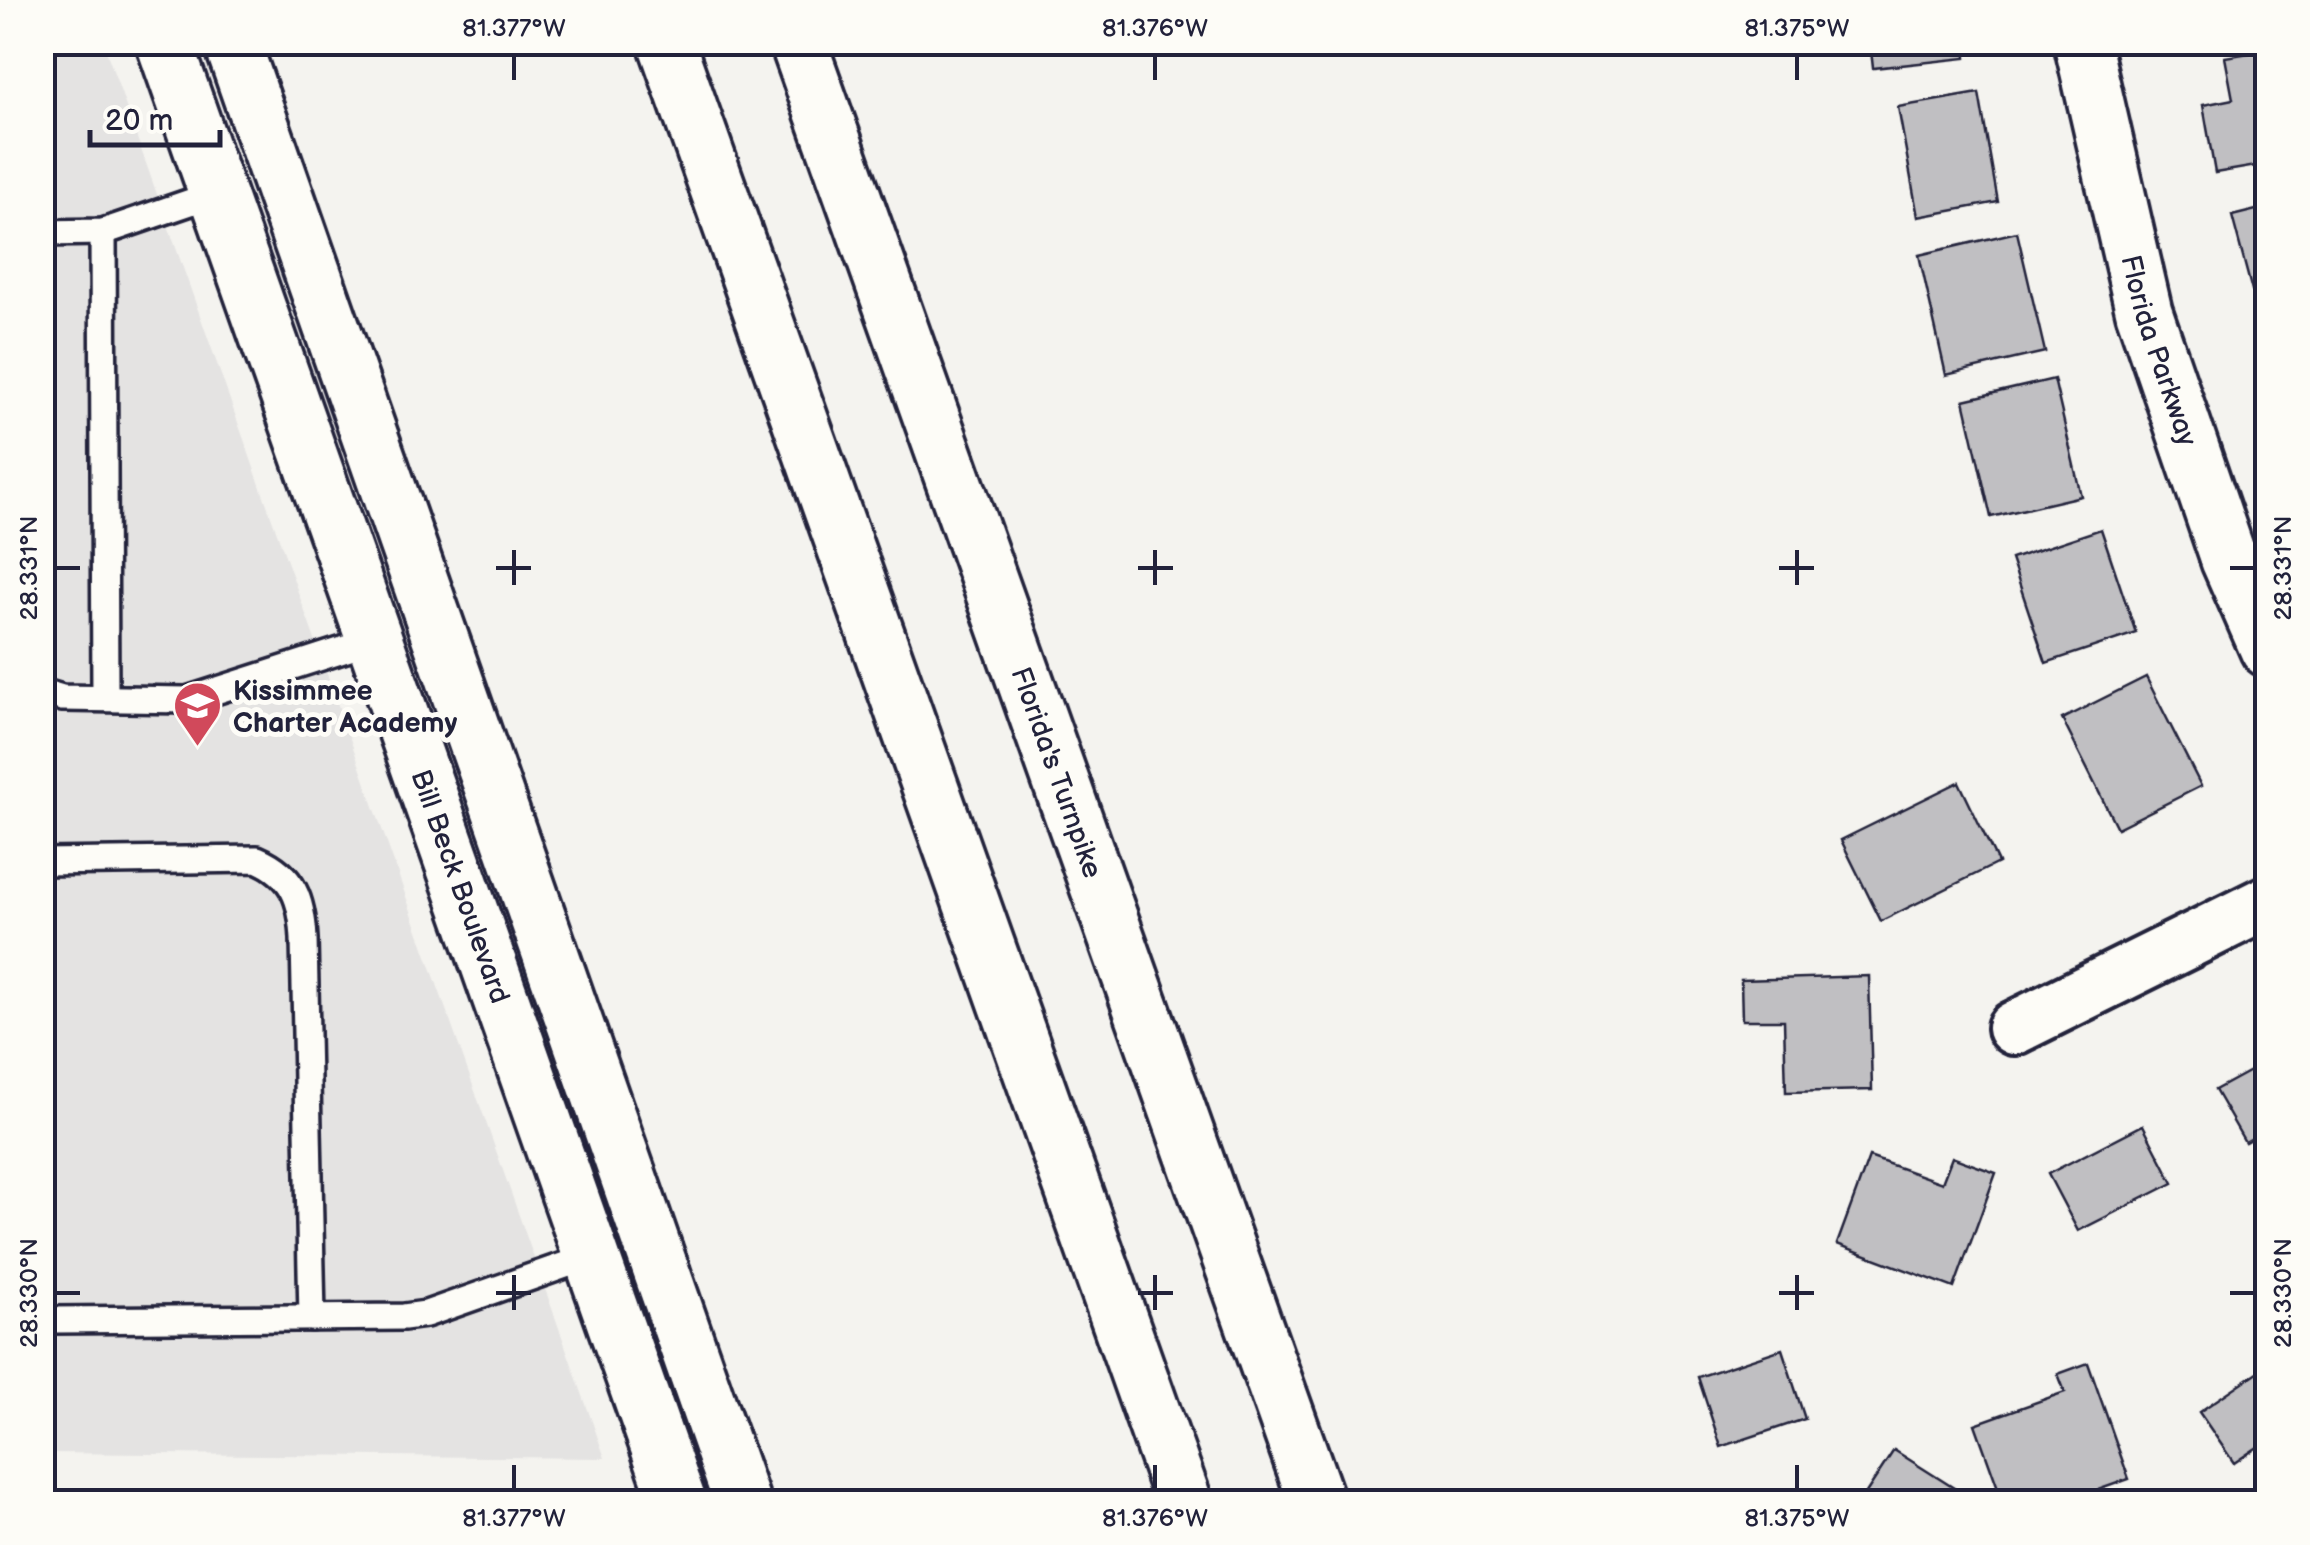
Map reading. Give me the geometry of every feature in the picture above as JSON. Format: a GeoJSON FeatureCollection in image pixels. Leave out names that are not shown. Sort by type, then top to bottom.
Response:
{"type":"FeatureCollection","features":[{"type":"Feature","properties":{"kind":"main road","name":"Bill Beck Boulevard"},"geometry":{"type":"LineString","coordinates":[[164,42],[678,1502]]}},
{"type":"Feature","properties":{"kind":"main road"},"geometry":{"type":"LineString","coordinates":[[232,42],[742,1502]]}},
{"type":"Feature","properties":{"kind":"main road"},"geometry":{"type":"LineString","coordinates":[[666,42],[1184,1502]]}},
{"type":"Feature","properties":{"kind":"main road","name":"Florida's Turnpike"},"geometry":{"type":"LineString","coordinates":[[798,42],[1317,1502]]}},
{"type":"Feature","properties":{"kind":"main road","name":"Florida Parkway"},"geometry":{"type":"LineString","coordinates":[[2082,42],[2144,312],[2229,560],[2268,650]]}},
{"type":"Feature","properties":{"kind":"main road"},"geometry":{"type":"LineString","coordinates":[[217,193],[278,176]]}},
{"type":"Feature","properties":{"kind":"street"},"geometry":{"type":"LineString","coordinates":[[2014,1028],[2268,902]]}},
{"type":"Feature","properties":{"kind":"lane"},"geometry":{"type":"LineString","coordinates":[[42,232],[103,232],[217,193]]}},
{"type":"Feature","properties":{"kind":"lane"},"geometry":{"type":"LineString","coordinates":[[103,232],[104,698]]}},
{"type":"Feature","properties":{"kind":"lane"},"geometry":{"type":"LineString","coordinates":[[42,692],[62,698],[187,700],[374,640]]}},
{"type":"Feature","properties":{"kind":"lane"},"geometry":{"type":"LineString","coordinates":[[42,862],[256,859],[275,867],[289,880],[298,897],[304,928],[312,1318]]}},
{"type":"Feature","properties":{"kind":"lane"},"geometry":{"type":"LineString","coordinates":[[42,1316],[52,1320],[426,1314],[591,1256]]}},
{"type":"Feature","properties":{"kind":"shaded area","name":"Kissimmee Charter Academy"},"geometry":{"type":"Polygon","coordinates":[[[103,42],[605,1458],[43,1453],[42,43],[103,42]]]}},
{"type":"Feature","properties":{"kind":"building"},"geometry":{"type":"Polygon","coordinates":[[[1870,42],[1965,42],[1966,58],[1873,68],[1870,42]]]}},
{"type":"Feature","properties":{"kind":"building"},"geometry":{"type":"Polygon","coordinates":[[[2268,50],[2268,164],[2215,173],[2203,105],[2233,99],[2225,57],[2268,50]]]}},
{"type":"Feature","properties":{"kind":"building"},"geometry":{"type":"Polygon","coordinates":[[[1979,93],[1998,202],[1918,217],[1898,107],[1979,93]]]}},
{"type":"Feature","properties":{"kind":"building"},"geometry":{"type":"Polygon","coordinates":[[[2268,207],[2268,318],[2260,321],[2232,216],[2268,207]]]}},
{"type":"Feature","properties":{"kind":"building"},"geometry":{"type":"Polygon","coordinates":[[[2017,232],[2045,352],[1946,375],[1919,255],[2017,232]]]}},
{"type":"Feature","properties":{"kind":"building"},"geometry":{"type":"Polygon","coordinates":[[[2054,379],[2081,496],[1991,517],[1964,400],[2054,379]]]}},
{"type":"Feature","properties":{"kind":"building"},"geometry":{"type":"Polygon","coordinates":[[[2101,529],[2136,633],[2046,663],[2011,559],[2101,529]]]}},
{"type":"Feature","properties":{"kind":"building"},"geometry":{"type":"Polygon","coordinates":[[[2146,677],[2201,786],[2117,828],[2062,719],[2146,677]]]}},
{"type":"Feature","properties":{"kind":"building"},"geometry":{"type":"Polygon","coordinates":[[[1959,782],[1998,863],[1881,921],[1841,840],[1959,782]]]}},
{"type":"Feature","properties":{"kind":"building"},"geometry":{"type":"Polygon","coordinates":[[[1869,976],[1872,1090],[1786,1092],[1784,1020],[1742,1020],[1741,980],[1869,976]]]}},
{"type":"Feature","properties":{"kind":"building"},"geometry":{"type":"Polygon","coordinates":[[[2268,1061],[2268,1129],[2245,1142],[2215,1090],[2268,1061]]]}},
{"type":"Feature","properties":{"kind":"building"},"geometry":{"type":"Polygon","coordinates":[[[2143,1125],[2173,1183],[2078,1231],[2048,1174],[2143,1125]]]}},
{"type":"Feature","properties":{"kind":"building"},"geometry":{"type":"Polygon","coordinates":[[[1869,1157],[1942,1183],[1952,1157],[1996,1173],[1954,1288],[1837,1244],[1869,1157]]]}},
{"type":"Feature","properties":{"kind":"building"},"geometry":{"type":"Polygon","coordinates":[[[1782,1349],[1805,1419],[1721,1447],[1698,1377],[1782,1349]]]}},
{"type":"Feature","properties":{"kind":"building"},"geometry":{"type":"Polygon","coordinates":[[[2088,1363],[2129,1479],[2064,1502],[2003,1502],[1975,1424],[2065,1392],[2058,1374],[2088,1363]]]}},
{"type":"Feature","properties":{"kind":"building"},"geometry":{"type":"Polygon","coordinates":[[[2268,1365],[2268,1440],[2234,1463],[2199,1412],[2268,1365]]]}},
{"type":"Feature","properties":{"kind":"building"},"geometry":{"type":"Polygon","coordinates":[[[1894,1450],[1976,1502],[1860,1502],[1894,1450]]]}},
{"type":"Feature","properties":{"kind":"building"},"geometry":{"type":"Polygon","coordinates":[[[74,1498],[178,1498],[178,1502],[74,1502],[74,1498]]]}},
{"type":"Feature","properties":{"kind":"place","name":"Kissimmee Charter Academy"},"geometry":{"type":"Point","coordinates":[198,748]}}]}
